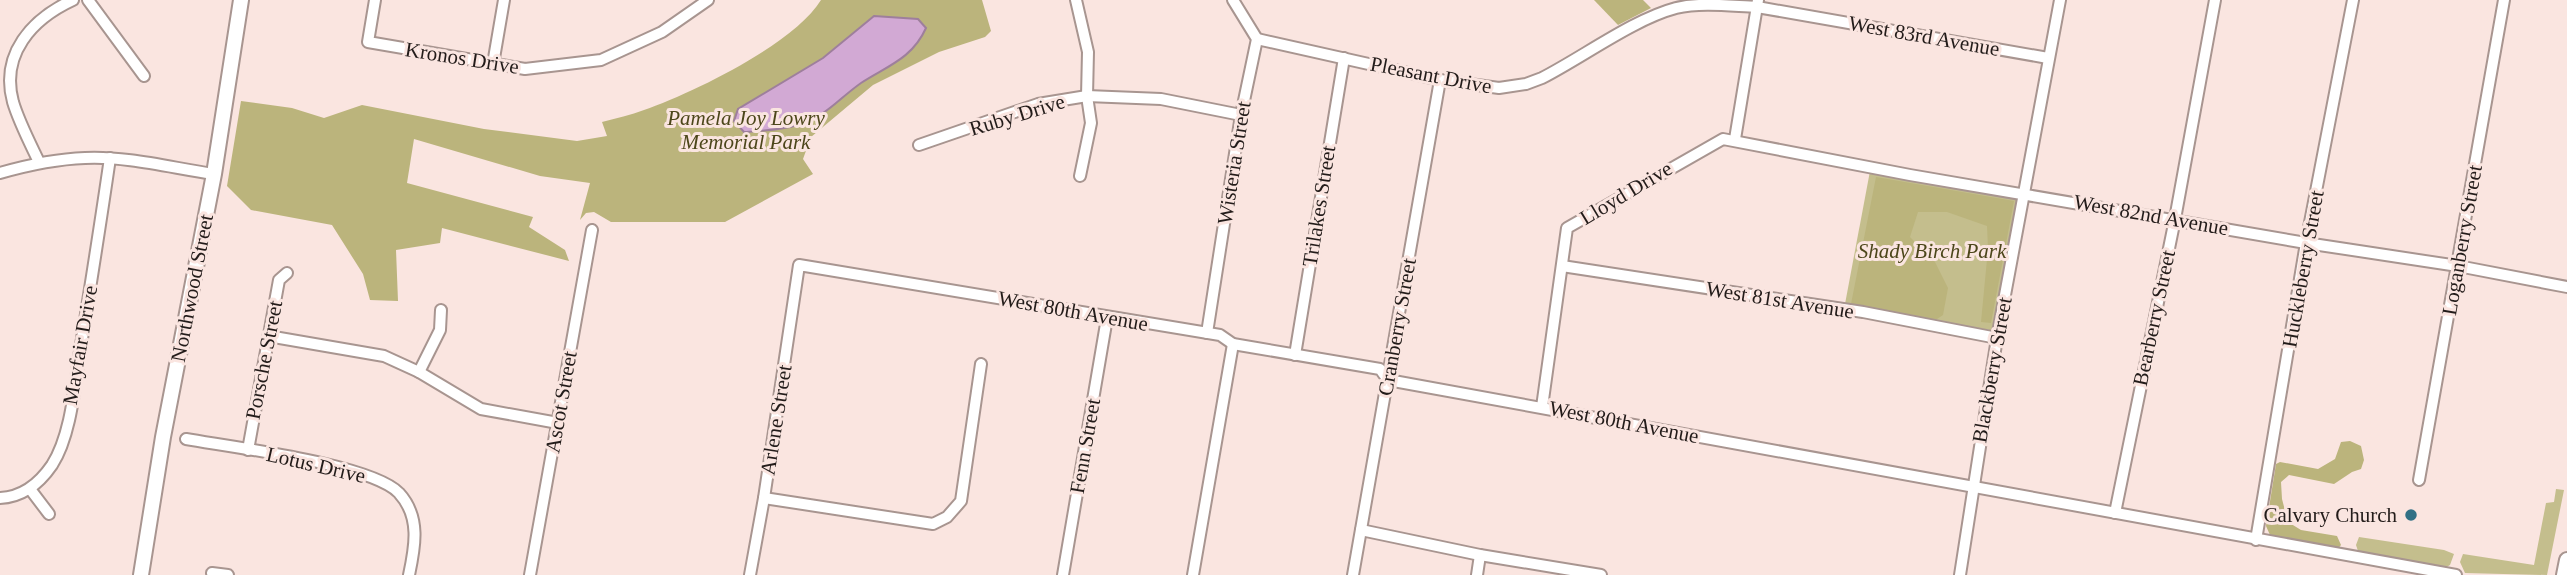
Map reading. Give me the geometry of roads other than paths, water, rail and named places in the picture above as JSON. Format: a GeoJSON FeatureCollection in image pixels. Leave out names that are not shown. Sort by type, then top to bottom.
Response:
{"type":"FeatureCollection","features":[{"type":"Feature","properties":{"kind":"street"},"geometry":{"type":"LineString","coordinates":[[39,162],[13,103],[9,83],[11,62],[19,41],[30,29],[50,11],[73,0]]}},
{"type":"Feature","properties":{"kind":"street"},"geometry":{"type":"LineString","coordinates":[[88,0],[144,76]]}},
{"type":"Feature","properties":{"kind":"street","name":"Northwood Street"},"geometry":{"type":"LineString","coordinates":[[141,575],[163,438],[214,174],[241,0]]}},
{"type":"Feature","properties":{"kind":"street","name":"Kronos Drive"},"geometry":{"type":"LineString","coordinates":[[375,0],[368,42],[525,69],[601,60],[662,32],[708,0]]}},
{"type":"Feature","properties":{"kind":"street"},"geometry":{"type":"LineString","coordinates":[[493,64],[504,0]]}},
{"type":"Feature","properties":{"kind":"street"},"geometry":{"type":"LineString","coordinates":[[1076,0],[1088,52],[1087,96],[1091,124],[1080,176]]}},
{"type":"Feature","properties":{"kind":"street"},"geometry":{"type":"LineString","coordinates":[[1233,0],[1256,39]]}},
{"type":"Feature","properties":{"kind":"street","name":"Blackberry Street"},"geometry":{"type":"LineString","coordinates":[[1960,575],[1997,338],[2060,0]]}},
{"type":"Feature","properties":{"kind":"street","name":"Bearberry Street"},"geometry":{"type":"LineString","coordinates":[[2115,513],[2175,219],[2215,0]]}},
{"type":"Feature","properties":{"kind":"street","name":"Huckleberry Street"},"geometry":{"type":"LineString","coordinates":[[2256,540],[2306,243],[2353,0]]}},
{"type":"Feature","properties":{"kind":"street","name":"Loganberry Street"},"geometry":{"type":"LineString","coordinates":[[2419,480],[2504,0]]}},
{"type":"Feature","properties":{"kind":"street"},"geometry":{"type":"LineString","coordinates":[[1735,139],[1758,4]]}},
{"type":"Feature","properties":{"kind":"street","name":"Pleasant Drive"},"geometry":{"type":"LineString","coordinates":[[1256,39],[1440,80],[1499,88],[1526,84],[1575,61],[1655,15],[1678,8],[1758,4]]}},
{"type":"Feature","properties":{"kind":"street","name":"West 83rd Avenue"},"geometry":{"type":"LineString","coordinates":[[1758,4],[2049,58]]}},
{"type":"Feature","properties":{"kind":"street","name":"Wisteria Street"},"geometry":{"type":"LineString","coordinates":[[1206,333],[1256,39]]}},
{"type":"Feature","properties":{"kind":"street"},"geometry":{"type":"LineString","coordinates":[[0,56],[11,62]]}},
{"type":"Feature","properties":{"kind":"street","name":"Trilakes Street"},"geometry":{"type":"LineString","coordinates":[[1295,355],[1344,58]]}},
{"type":"Feature","properties":{"kind":"street","name":"Cranberry Street"},"geometry":{"type":"LineString","coordinates":[[1353,575],[1440,80]]}},
{"type":"Feature","properties":{"kind":"street","name":"Ruby Drive"},"geometry":{"type":"LineString","coordinates":[[919,145],[1038,104],[1087,96],[1161,99],[1241,115]]}},
{"type":"Feature","properties":{"kind":"street","name":"Lloyd Drive"},"geometry":{"type":"LineString","coordinates":[[1542,407],[1567,228],[1699,150],[1723,139],[1735,139]]}},
{"type":"Feature","properties":{"kind":"street","name":"West 82nd Avenue"},"geometry":{"type":"LineString","coordinates":[[1735,139],[1910,175],[2306,243],[2458,266],[2567,288]]}},
{"type":"Feature","properties":{"kind":"street"},"geometry":{"type":"LineString","coordinates":[[0,173],[39,162],[110,158],[214,174]]}},
{"type":"Feature","properties":{"kind":"street","name":"Mayfair Drive"},"geometry":{"type":"LineString","coordinates":[[30,489],[52,464],[64,441],[110,158]]}},
{"type":"Feature","properties":{"kind":"street","name":"Ascot Street"},"geometry":{"type":"LineString","coordinates":[[530,575],[592,230]]}},
{"type":"Feature","properties":{"kind":"street","name":"West 80th Avenue"},"geometry":{"type":"LineString","coordinates":[[799,265],[1220,335],[1233,344],[1380,369],[1388,380],[2456,575]]}},
{"type":"Feature","properties":{"kind":"street","name":"Arlene Street"},"geometry":{"type":"LineString","coordinates":[[750,575],[799,265]]}},
{"type":"Feature","properties":{"kind":"street","name":"West 81st Avenue"},"geometry":{"type":"LineString","coordinates":[[1562,267],[1863,312],[1997,338]]}},
{"type":"Feature","properties":{"kind":"street","name":"Porsche Street"},"geometry":{"type":"LineString","coordinates":[[248,450],[279,280],[287,273]]}},
{"type":"Feature","properties":{"kind":"street"},"geometry":{"type":"LineString","coordinates":[[419,372],[440,330],[441,310]]}},
{"type":"Feature","properties":{"kind":"street","name":"Fenn Street"},"geometry":{"type":"LineString","coordinates":[[1063,575],[1107,318]]}},
{"type":"Feature","properties":{"kind":"street"},"geometry":{"type":"LineString","coordinates":[[268,337],[384,356],[419,372],[481,410],[558,423]]}},
{"type":"Feature","properties":{"kind":"street"},"geometry":{"type":"LineString","coordinates":[[1193,575],[1233,344]]}},
{"type":"Feature","properties":{"kind":"street"},"geometry":{"type":"LineString","coordinates":[[764,498],[933,524],[947,517],[961,501],[981,364]]}},
{"type":"Feature","properties":{"kind":"street","name":"Lotus Drive"},"geometry":{"type":"LineString","coordinates":[[186,439],[338,467],[366,475],[399,494],[411,513],[416,534],[409,575]]}},
{"type":"Feature","properties":{"kind":"street"},"geometry":{"type":"LineString","coordinates":[[0,498],[20,495],[30,489],[50,514]]}},
{"type":"Feature","properties":{"kind":"street"},"geometry":{"type":"LineString","coordinates":[[1361,530],[1480,555],[1597,575]]}},
{"type":"Feature","properties":{"kind":"street"},"geometry":{"type":"LineString","coordinates":[[1477,575],[1480,555]]}},
{"type":"Feature","properties":{"kind":"street"},"geometry":{"type":"LineString","coordinates":[[2564,575],[2567,560]]}},
{"type":"Feature","properties":{"kind":"street"},"geometry":{"type":"LineString","coordinates":[[212,573],[228,575]]}},
{"type":"Feature","properties":{"kind":"place","name":"Calvary Church"},"geometry":{"type":"Point","coordinates":[2411,515]}},
{"type":"Feature","properties":{"kind":"park label","name":"Pamela Joy Lowry Memorial Park"},"geometry":{"type":"Point","coordinates":[746,130]}},
{"type":"Feature","properties":{"kind":"park label","name":"Shady Birch Park"},"geometry":{"type":"Point","coordinates":[1932,251]}}]}
